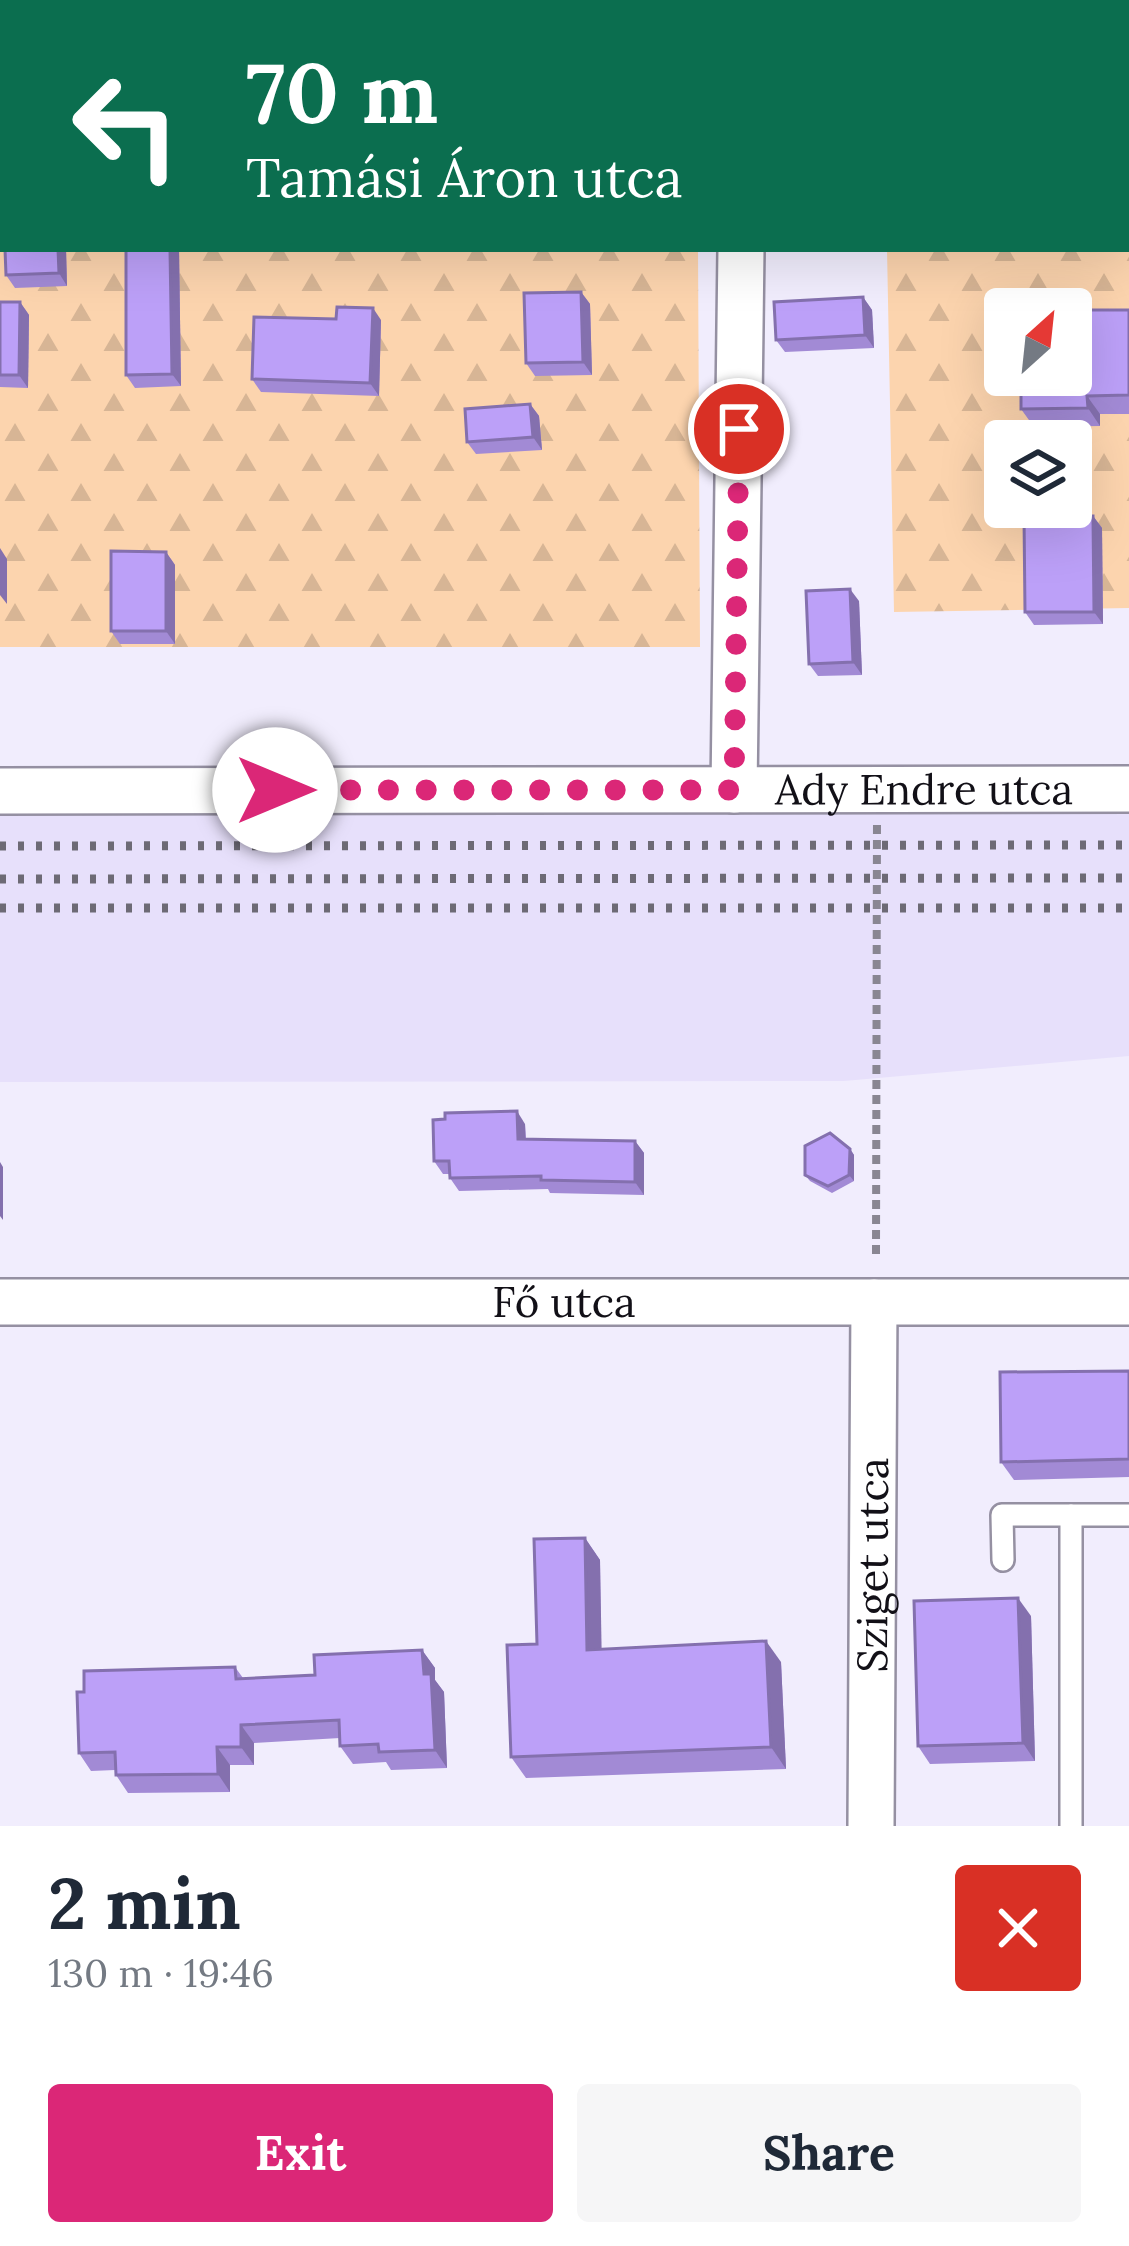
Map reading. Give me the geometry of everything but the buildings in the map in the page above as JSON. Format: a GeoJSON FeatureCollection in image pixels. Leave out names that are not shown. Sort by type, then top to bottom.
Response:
{"type":"FeatureCollection","features":[{"type":"Feature","properties":{"kind":"street"},"geometry":{"type":"LineString","coordinates":[[734,790],[741,252]]}},
{"type":"Feature","properties":{"kind":"street","name":"Ady Endre utca"},"geometry":{"type":"LineString","coordinates":[[0,791],[1129,790]]}},
{"type":"Feature","properties":{"kind":"street","name":"Fő utca"},"geometry":{"type":"LineString","coordinates":[[0,1302],[1129,1302]]}},
{"type":"Feature","properties":{"kind":"street","name":"Sziget utca"},"geometry":{"type":"LineString","coordinates":[[871,1826],[874,1302]]}},
{"type":"Feature","properties":{"kind":"lane"},"geometry":{"type":"LineString","coordinates":[[1003,1560],[1002,1515],[1129,1515]]}},
{"type":"Feature","properties":{"kind":"lane"},"geometry":{"type":"LineString","coordinates":[[1071,1515],[1071,1826]]}},
{"type":"Feature","properties":{"kind":"path"},"geometry":{"type":"LineString","coordinates":[[876,1253],[877,819]]}},
{"type":"Feature","properties":{"kind":"shaded area"},"geometry":{"type":"Polygon","coordinates":[[[1129,770],[1129,1056],[844,1081],[0,1082],[0,775],[1129,770]]]}},
{"type":"Feature","properties":{"kind":"green space"},"geometry":{"type":"Polygon","coordinates":[[[0,252],[698,252],[700,647],[0,647],[0,252]]]}},
{"type":"Feature","properties":{"kind":"green space"},"geometry":{"type":"Polygon","coordinates":[[[887,252],[1129,252],[1129,608],[894,612],[887,252]]]}},
{"type":"Feature","properties":{"kind":"railway"},"geometry":{"type":"LineString","coordinates":[[0,846],[1129,845]]}},
{"type":"Feature","properties":{"kind":"railway"},"geometry":{"type":"LineString","coordinates":[[0,879],[1129,878]]}},
{"type":"Feature","properties":{"kind":"railway"},"geometry":{"type":"LineString","coordinates":[[0,908],[1129,908]]}},
{"type":"Feature","properties":{"kind":"route"},"geometry":{"type":"LineString","coordinates":[[275,790],[734,790],[739,429]]}}]}
